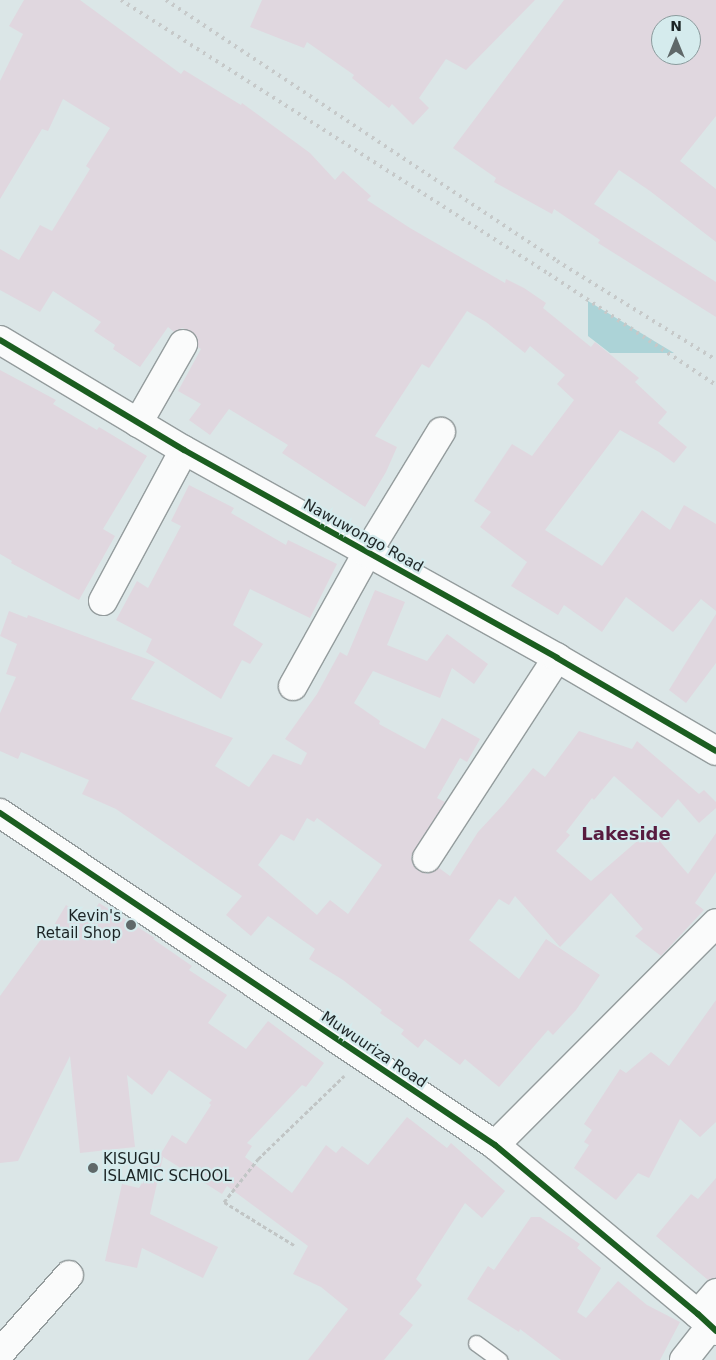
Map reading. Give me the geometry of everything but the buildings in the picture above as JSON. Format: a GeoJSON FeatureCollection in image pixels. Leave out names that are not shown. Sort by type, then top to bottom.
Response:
{"type":"FeatureCollection","features":[{"type":"Feature","properties":{"kind":"street","name":"Nawuwongo Road"},"geometry":{"type":"LineString","coordinates":[[0,340],[184,450],[557,658],[716,751]]}},
{"type":"Feature","properties":{"kind":"street"},"geometry":{"type":"LineString","coordinates":[[138,422],[183,344]]}},
{"type":"Feature","properties":{"kind":"street"},"geometry":{"type":"LineString","coordinates":[[293,686],[367,553],[442,432]]}},
{"type":"Feature","properties":{"kind":"street"},"geometry":{"type":"LineString","coordinates":[[103,601],[184,450]]}},
{"type":"Feature","properties":{"kind":"street"},"geometry":{"type":"LineString","coordinates":[[427,858],[557,658]]}},
{"type":"Feature","properties":{"kind":"street","name":"Muwuuriza Road"},"geometry":{"type":"LineString","coordinates":[[0,813],[495,1145],[708,1324]]}},
{"type":"Feature","properties":{"kind":"street"},"geometry":{"type":"LineString","coordinates":[[495,1145],[716,923]]}},
{"type":"Feature","properties":{"kind":"street"},"geometry":{"type":"LineString","coordinates":[[0,1352],[69,1274]]}},
{"type":"Feature","properties":{"kind":"street"},"geometry":{"type":"LineString","coordinates":[[684,1360],[708,1324],[716,1293]]}},
{"type":"Feature","properties":{"kind":"lane"},"geometry":{"type":"LineString","coordinates":[[476,1343],[499,1360]]}},
{"type":"Feature","properties":{"kind":"path"},"geometry":{"type":"LineString","coordinates":[[294,1245],[224,1202],[258,1159],[351,1069]]}},
{"type":"Feature","properties":{"kind":"shaded area"},"geometry":{"type":"Polygon","coordinates":[[[588,301],[674,353],[610,353],[588,336],[588,301]]]}},
{"type":"Feature","properties":{"kind":"railway"},"geometry":{"type":"LineString","coordinates":[[121,0],[549,274],[716,385]]}},
{"type":"Feature","properties":{"kind":"railway"},"geometry":{"type":"LineString","coordinates":[[166,0],[557,261],[716,360]]}},
{"type":"Feature","properties":{"kind":"cycle path"},"geometry":{"type":"LineString","coordinates":[[0,340],[184,450],[557,658],[716,751]]}},
{"type":"Feature","properties":{"kind":"cycle path"},"geometry":{"type":"LineString","coordinates":[[0,813],[495,1145],[716,1331]]}},
{"type":"Feature","properties":{"kind":"place","name":"Kevin's Retail Shop"},"geometry":{"type":"Point","coordinates":[131,925]}},
{"type":"Feature","properties":{"kind":"place","name":"KISUGU ISLAMIC SCHOOL"},"geometry":{"type":"Point","coordinates":[93,1168]}},
{"type":"Feature","properties":{"kind":"district","name":"Lakeside"},"geometry":{"type":"Point","coordinates":[626,834]}}]}
